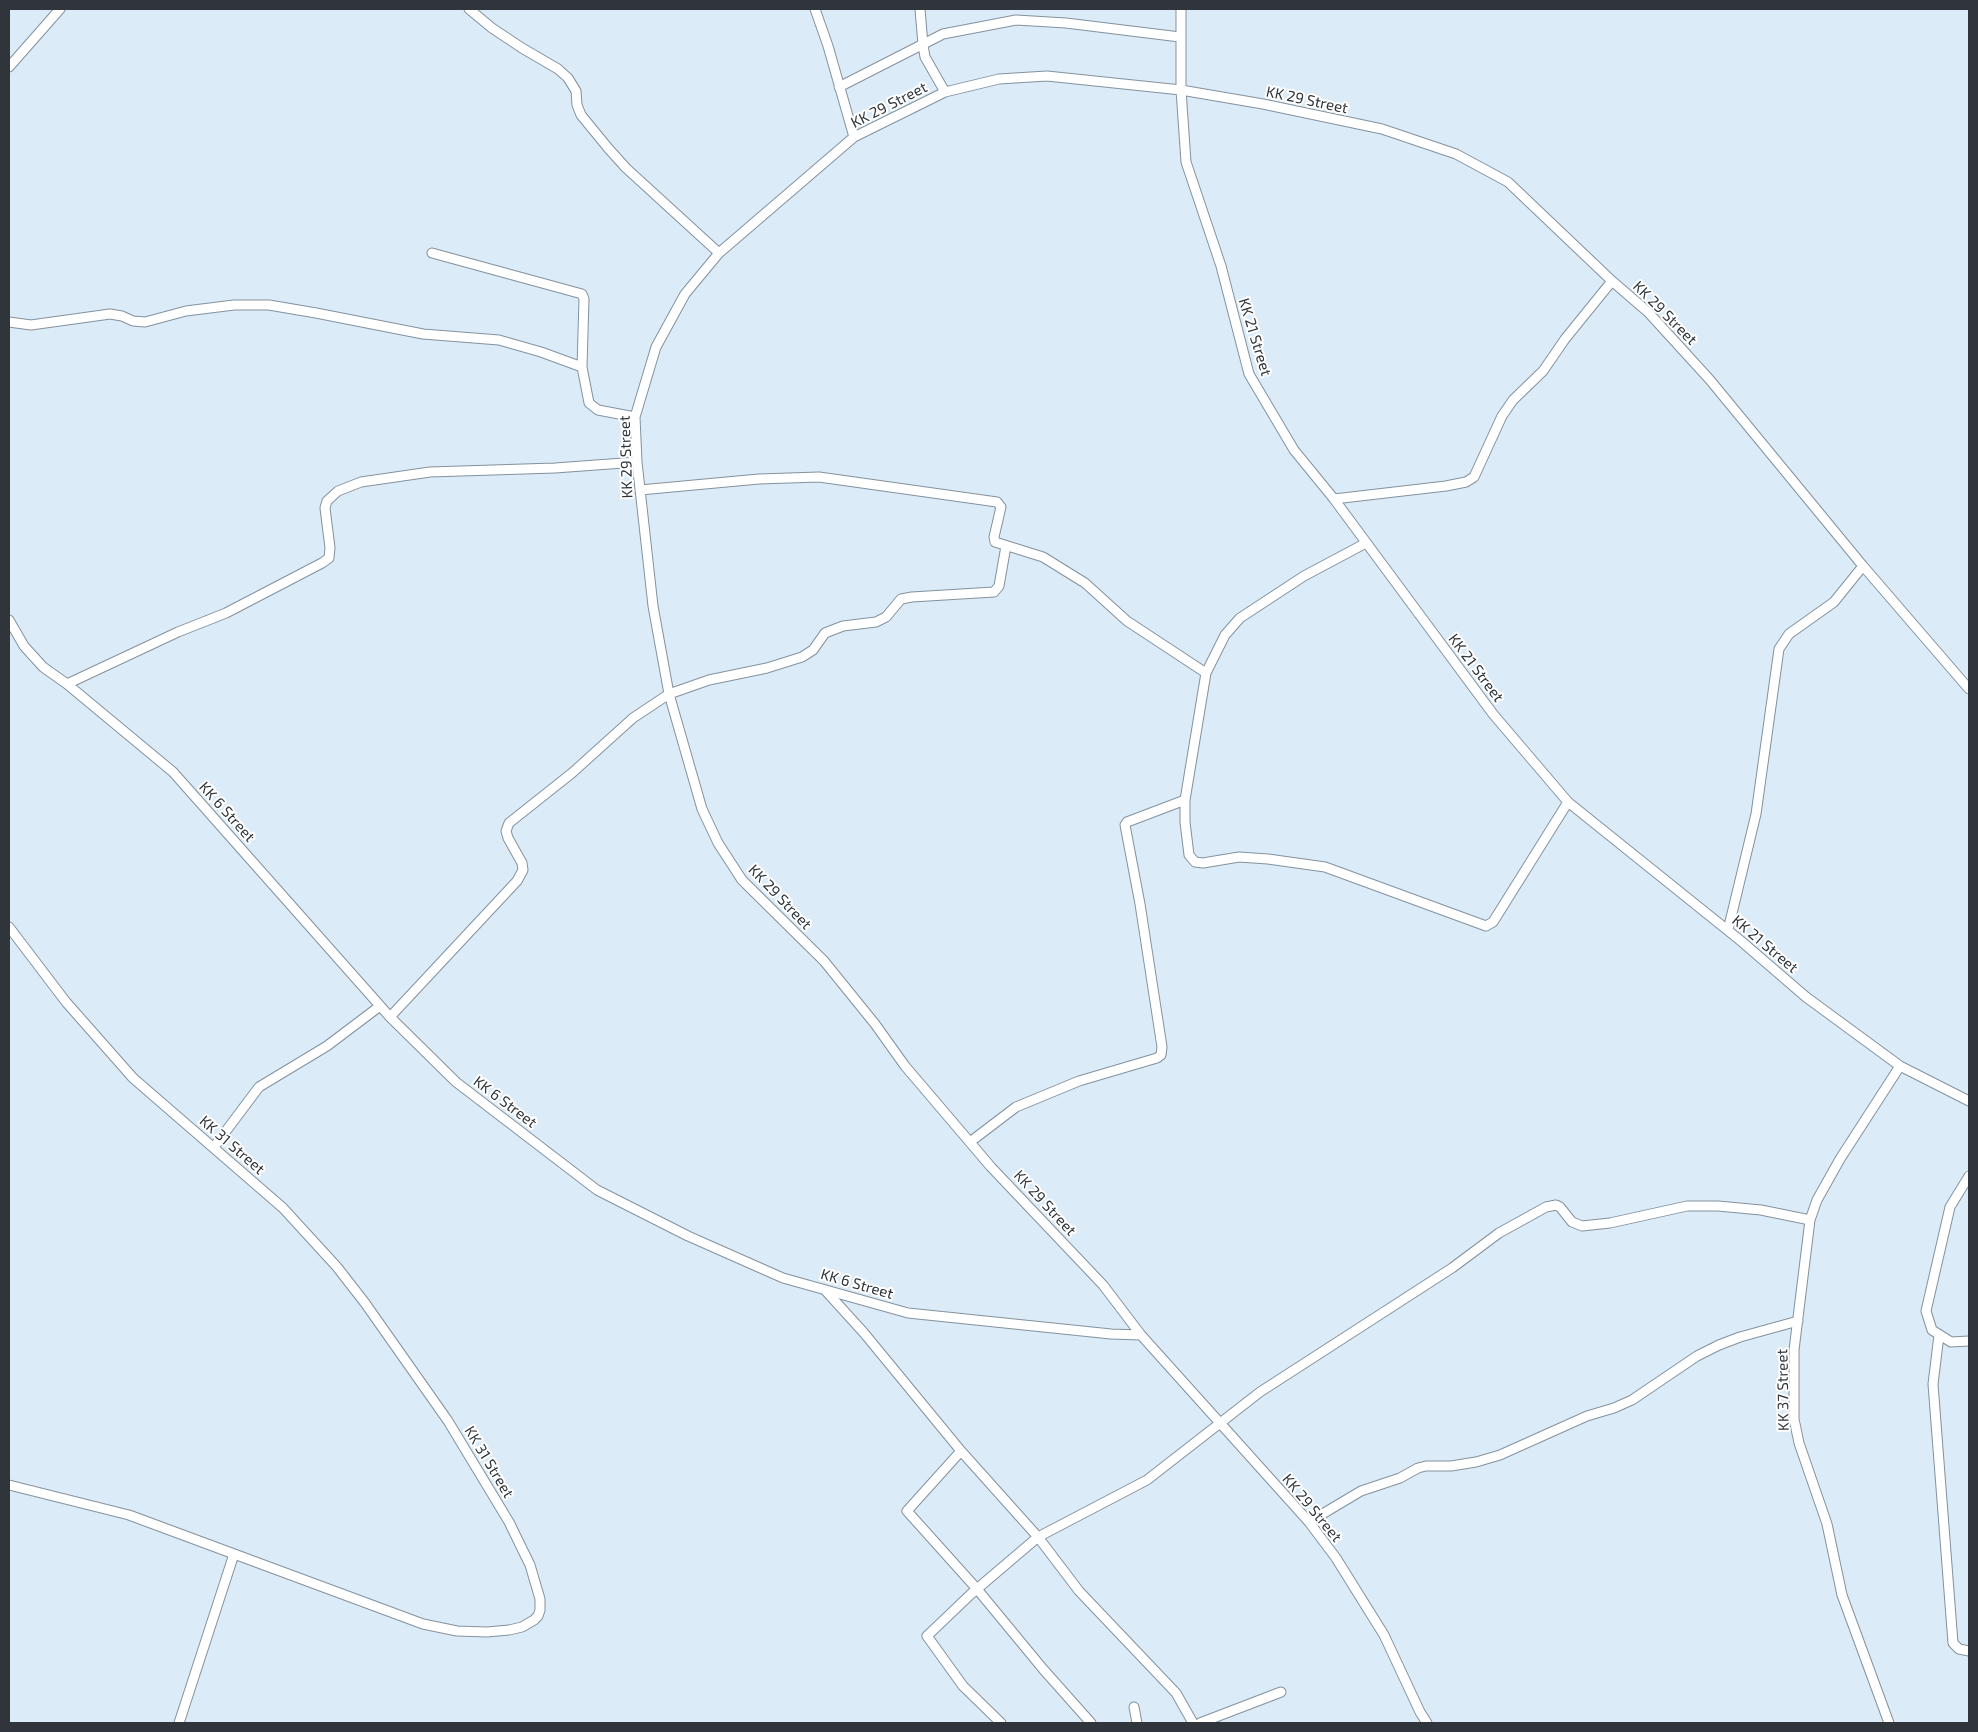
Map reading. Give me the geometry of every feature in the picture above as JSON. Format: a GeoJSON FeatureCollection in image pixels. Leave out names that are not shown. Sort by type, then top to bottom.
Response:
{"type":"FeatureCollection","features":[{"type":"Feature","properties":{"kind":"street"},"geometry":{"type":"LineString","coordinates":[[9,67],[60,9]]}},
{"type":"Feature","properties":{"kind":"street"},"geometry":{"type":"LineString","coordinates":[[469,9],[492,28],[558,69],[568,78],[576,91],[580,115],[608,148],[626,168],[720,253]]}},
{"type":"Feature","properties":{"kind":"street"},"geometry":{"type":"LineString","coordinates":[[815,9],[854,137]]}},
{"type":"Feature","properties":{"kind":"street"},"geometry":{"type":"LineString","coordinates":[[920,9],[922,45],[925,57],[945,92]]}},
{"type":"Feature","properties":{"kind":"street","name":"KK 21 Street"},"geometry":{"type":"LineString","coordinates":[[1180,9],[1181,90],[1186,162],[1221,266],[1249,374],[1294,450],[1334,499],[1494,714],[1568,802],[1728,930],[1806,997],[1900,1066],[1969,1101]]}},
{"type":"Feature","properties":{"kind":"street"},"geometry":{"type":"LineString","coordinates":[[839,87],[943,34],[1016,20],[1066,23],[1180,37]]}},
{"type":"Feature","properties":{"kind":"street","name":"KK 29 Street"},"geometry":{"type":"LineString","coordinates":[[1427,1723],[1384,1635],[1336,1558],[1309,1522],[1218,1423],[1141,1335],[1102,1285],[991,1167],[905,1066],[875,1024],[824,961],[742,880],[718,843],[702,809],[669,694],[653,606],[637,462],[635,417],[656,347],[685,294],[720,253],[854,137],[945,92],[999,79],[1047,76],[1181,90],[1263,104],[1382,129],[1456,154],[1508,182],[1612,281],[1648,312],[1710,380],[1863,566],[1969,689]]}},
{"type":"Feature","properties":{"kind":"street"},"geometry":{"type":"LineString","coordinates":[[432,253],[582,294],[584,300],[582,367],[589,403],[598,410],[635,417]]}},
{"type":"Feature","properties":{"kind":"street"},"geometry":{"type":"LineString","coordinates":[[1334,499],[1453,485],[1466,482],[1474,477],[1502,416],[1513,400],[1543,371],[1565,339],[1612,281]]}},
{"type":"Feature","properties":{"kind":"street"},"geometry":{"type":"LineString","coordinates":[[9,322],[31,325],[110,314],[122,316],[133,321],[145,322],[186,311],[234,305],[269,305],[316,312],[424,334],[500,340],[582,367]]}},
{"type":"Feature","properties":{"kind":"street"},"geometry":{"type":"LineString","coordinates":[[67,684],[178,632],[226,613],[322,563],[329,558],[330,548],[325,508],[327,501],[338,491],[361,482],[430,472],[555,468],[637,462]]}},
{"type":"Feature","properties":{"kind":"street"},"geometry":{"type":"LineString","coordinates":[[640,490],[759,479],[819,477],[997,502],[1001,507],[994,536],[995,542],[1042,557],[1085,583],[1127,621],[1206,674]]}},
{"type":"Feature","properties":{"kind":"street"},"geometry":{"type":"LineString","coordinates":[[1366,543],[1304,576],[1240,618],[1225,635],[1206,674],[1186,800],[1185,822],[1190,855],[1195,862],[1203,863],[1239,857],[1325,867],[1486,926],[1493,922],[1568,802]]}},
{"type":"Feature","properties":{"kind":"street"},"geometry":{"type":"LineString","coordinates":[[390,1017],[517,882],[523,870],[522,863],[508,838],[506,831],[509,823],[572,773],[633,718],[669,694],[709,680],[768,668],[802,657],[813,650],[825,633],[843,626],[876,622],[886,617],[901,599],[912,596],[994,592],[1000,586],[1006,546]]}},
{"type":"Feature","properties":{"kind":"street"},"geometry":{"type":"LineString","coordinates":[[1728,930],[1756,814],[1779,649],[1789,634],[1834,602],[1863,566]]}},
{"type":"Feature","properties":{"kind":"street","name":"KK 6 Street"},"geometry":{"type":"LineString","coordinates":[[9,620],[24,646],[43,667],[67,684],[173,772],[390,1017],[456,1082],[597,1190],[688,1236],[774,1274],[908,1313],[1112,1334],[1141,1335]]}},
{"type":"Feature","properties":{"kind":"street"},"geometry":{"type":"LineString","coordinates":[[970,1142],[1016,1107],[1079,1081],[1161,1055],[1162,1048],[1140,904],[1125,825],[1127,822],[1186,800]]}},
{"type":"Feature","properties":{"kind":"street","name":"KK 31 Street"},"geometry":{"type":"LineString","coordinates":[[9,927],[66,1002],[133,1078],[283,1208],[337,1268],[365,1303],[448,1421],[508,1522],[530,1565],[540,1599],[540,1610],[538,1616],[522,1627],[487,1632],[457,1631],[424,1624],[129,1515],[9,1485]]}},
{"type":"Feature","properties":{"kind":"street"},"geometry":{"type":"LineString","coordinates":[[214,1147],[259,1087],[320,1051],[380,1006]]}},
{"type":"Feature","properties":{"kind":"street","name":"KK 37 Street"},"geometry":{"type":"LineString","coordinates":[[1889,1723],[1842,1596],[1827,1524],[1796,1430],[1794,1367],[1810,1220],[1824,1186],[1900,1066]]}},
{"type":"Feature","properties":{"kind":"street"},"geometry":{"type":"LineString","coordinates":[[1969,1176],[1950,1207],[1926,1311],[1932,1330],[1939,1335],[1951,1342],[1969,1341]]}},
{"type":"Feature","properties":{"kind":"street"},"geometry":{"type":"LineString","coordinates":[[1001,1723],[963,1686],[927,1636],[977,1589],[1038,1537],[1148,1480],[1218,1423],[1275,1382],[1452,1268],[1499,1233],[1551,1205],[1560,1207],[1572,1222],[1582,1226],[1610,1223],[1687,1206],[1718,1206],[1761,1210],[1810,1220]]}},
{"type":"Feature","properties":{"kind":"street"},"geometry":{"type":"LineString","coordinates":[[824,1289],[864,1333],[961,1452],[1038,1537],[1079,1591],[1176,1693],[1193,1723]]}},
{"type":"Feature","properties":{"kind":"street"},"geometry":{"type":"LineString","coordinates":[[1309,1522],[1361,1491],[1400,1478],[1418,1468],[1426,1466],[1451,1466],[1476,1462],[1500,1455],[1587,1416],[1614,1408],[1632,1400],[1697,1356],[1719,1345],[1740,1337],[1798,1321]]}},
{"type":"Feature","properties":{"kind":"street"},"geometry":{"type":"LineString","coordinates":[[1939,1335],[1934,1393],[1953,1643],[1959,1649],[1969,1651]]}},
{"type":"Feature","properties":{"kind":"street"},"geometry":{"type":"LineString","coordinates":[[961,1452],[907,1511],[977,1589],[1043,1669],[1091,1723]]}},
{"type":"Feature","properties":{"kind":"street"},"geometry":{"type":"LineString","coordinates":[[180,1723],[234,1554]]}},
{"type":"Feature","properties":{"kind":"street"},"geometry":{"type":"LineString","coordinates":[[1200,1723],[1281,1692]]}},
{"type":"Feature","properties":{"kind":"street"},"geometry":{"type":"LineString","coordinates":[[1134,1707],[1137,1723]]}}]}
